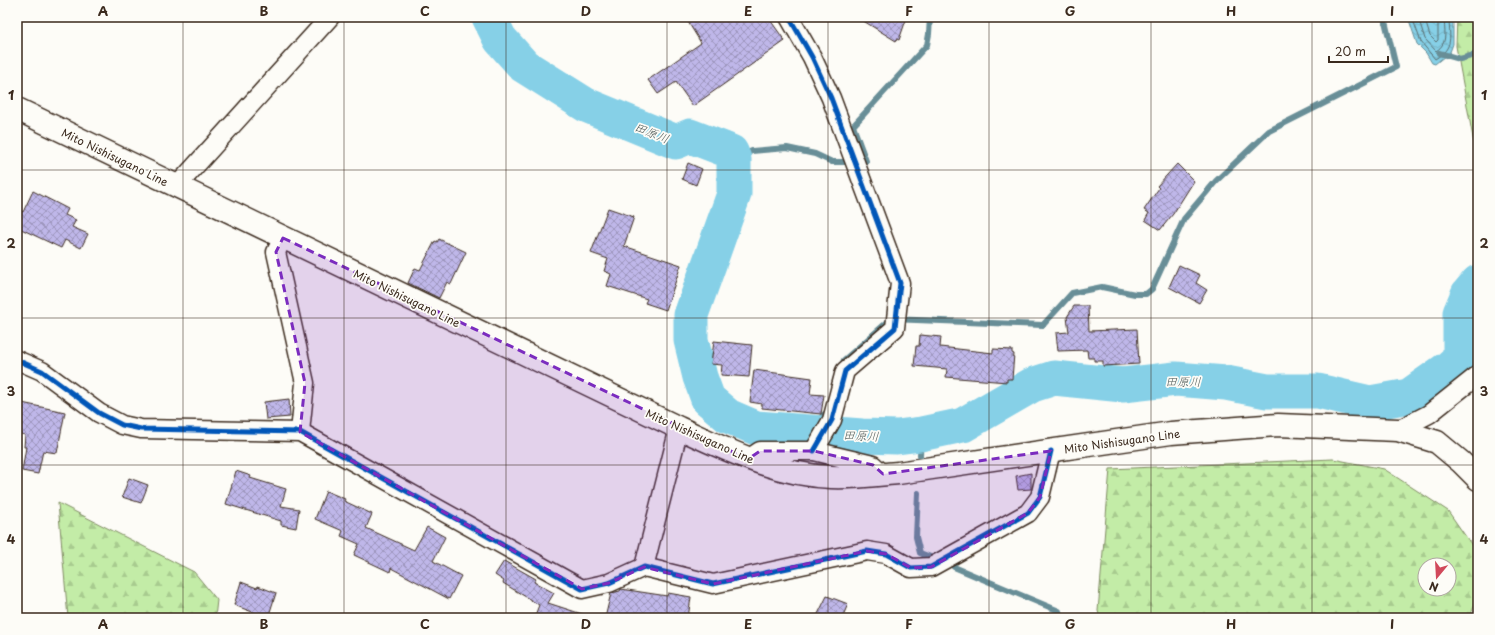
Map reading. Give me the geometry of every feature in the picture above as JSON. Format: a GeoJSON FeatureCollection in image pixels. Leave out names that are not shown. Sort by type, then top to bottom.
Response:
{"type":"FeatureCollection","features":[{"type":"Feature","properties":{"kind":"main road","name":"Mito Nishisugano Line"},"geometry":{"type":"LineString","coordinates":[[17,109],[679,428],[748,459],[777,468],[830,477],[854,477],[1051,451],[1171,433],[1278,425],[1398,430],[1437,442],[1461,462],[1478,479]]}},
{"type":"Feature","properties":{"kind":"street"},"geometry":{"type":"LineString","coordinates":[[177,186],[330,17]]}},
{"type":"Feature","properties":{"kind":"street"},"geometry":{"type":"LineString","coordinates":[[789,17],[812,57],[832,98],[900,283],[895,328],[845,371],[832,420],[816,447]]}},
{"type":"Feature","properties":{"kind":"street"},"geometry":{"type":"LineString","coordinates":[[283,238],[276,252],[305,383],[300,432]]}},
{"type":"Feature","properties":{"kind":"street"},"geometry":{"type":"LineString","coordinates":[[17,360],[42,370],[99,413],[122,425],[141,430],[300,432],[582,589],[609,583],[644,567],[713,584],[867,552],[886,554],[911,568],[931,567],[1028,513],[1040,497],[1051,451]]}},
{"type":"Feature","properties":{"kind":"street"},"geometry":{"type":"LineString","coordinates":[[1398,430],[1429,414],[1478,375]]}},
{"type":"Feature","properties":{"kind":"street"},"geometry":{"type":"LineString","coordinates":[[644,567],[679,428]]}},
{"type":"Feature","properties":{"kind":"street"},"geometry":{"type":"LineString","coordinates":[[748,459],[760,451],[816,447],[873,465],[883,474]]}},
{"type":"Feature","properties":{"kind":"highlighted area"},"geometry":{"type":"Polygon","coordinates":[[[283,238],[748,459],[760,451],[814,451],[873,465],[883,474],[1051,451],[1040,497],[1028,513],[931,567],[911,568],[886,554],[867,551],[713,584],[644,567],[609,583],[582,589],[300,432],[305,383],[276,252],[283,238]]]}},
{"type":"Feature","properties":{"kind":"green space"},"geometry":{"type":"Polygon","coordinates":[[[1457,17],[1478,17],[1478,165],[1456,46],[1457,17]]]}},
{"type":"Feature","properties":{"kind":"green space"},"geometry":{"type":"Polygon","coordinates":[[[1333,459],[1384,469],[1448,511],[1478,554],[1478,594],[1470,618],[1100,618],[1098,611],[1110,469],[1333,459]]]}},
{"type":"Feature","properties":{"kind":"green space"},"geometry":{"type":"Polygon","coordinates":[[[58,503],[194,572],[217,600],[215,618],[68,618],[58,503]]]}},
{"type":"Feature","properties":{"kind":"water"},"geometry":{"type":"Polygon","coordinates":[[[1408,17],[1453,17],[1453,44],[1450,52],[1435,64],[1432,63],[1426,53],[1417,44],[1408,17]]]}},
{"type":"Feature","properties":{"kind":"building"},"geometry":{"type":"Polygon","coordinates":[[[685,17],[768,17],[785,41],[693,106],[676,82],[658,94],[648,80],[701,43],[685,17]]]}},
{"type":"Feature","properties":{"kind":"building"},"geometry":{"type":"Polygon","coordinates":[[[857,17],[907,17],[899,40],[897,39],[896,41],[857,17]]]}},
{"type":"Feature","properties":{"kind":"building"},"geometry":{"type":"Polygon","coordinates":[[[688,163],[702,169],[696,185],[682,179],[688,163]]]}},
{"type":"Feature","properties":{"kind":"building"},"geometry":{"type":"Polygon","coordinates":[[[1177,164],[1194,181],[1173,214],[1160,230],[1145,220],[1149,213],[1144,210],[1159,188],[1157,186],[1177,164]]]}},
{"type":"Feature","properties":{"kind":"building"},"geometry":{"type":"Polygon","coordinates":[[[33,191],[68,209],[65,215],[76,220],[72,227],[88,234],[81,248],[65,240],[61,248],[17,227],[17,209],[23,212],[33,191]]]}},
{"type":"Feature","properties":{"kind":"building"},"geometry":{"type":"Polygon","coordinates":[[[608,208],[634,217],[624,246],[681,265],[666,310],[645,303],[647,299],[607,286],[611,274],[604,271],[608,259],[591,253],[608,208]]]}},
{"type":"Feature","properties":{"kind":"building"},"geometry":{"type":"Polygon","coordinates":[[[439,239],[466,252],[451,284],[447,282],[439,298],[408,283],[415,268],[420,270],[435,241],[437,242],[439,239]]]}},
{"type":"Feature","properties":{"kind":"building"},"geometry":{"type":"Polygon","coordinates":[[[1179,265],[1200,275],[1196,283],[1207,290],[1199,303],[1169,287],[1179,265]]]}},
{"type":"Feature","properties":{"kind":"building"},"geometry":{"type":"Polygon","coordinates":[[[1074,306],[1088,306],[1089,331],[1137,329],[1139,364],[1103,366],[1103,361],[1094,361],[1094,358],[1088,358],[1087,350],[1058,351],[1056,333],[1069,332],[1067,317],[1074,306]]]}},
{"type":"Feature","properties":{"kind":"building"},"geometry":{"type":"Polygon","coordinates":[[[920,335],[941,337],[940,347],[993,353],[993,349],[1012,350],[1012,353],[1014,354],[1012,379],[1007,379],[1007,382],[946,377],[947,369],[914,366],[916,346],[919,346],[920,335]]]}},
{"type":"Feature","properties":{"kind":"building"},"geometry":{"type":"Polygon","coordinates":[[[714,341],[752,345],[749,377],[721,375],[722,365],[711,364],[714,341]]]}},
{"type":"Feature","properties":{"kind":"building"},"geometry":{"type":"Polygon","coordinates":[[[754,370],[812,378],[810,394],[824,395],[821,414],[762,408],[762,404],[750,402],[754,370]]]}},
{"type":"Feature","properties":{"kind":"building"},"geometry":{"type":"Polygon","coordinates":[[[289,399],[290,417],[266,419],[264,402],[289,399]]]}},
{"type":"Feature","properties":{"kind":"building"},"geometry":{"type":"Polygon","coordinates":[[[17,402],[65,412],[57,453],[43,451],[38,474],[22,471],[26,447],[24,447],[25,435],[17,433],[17,402]]]}},
{"type":"Feature","properties":{"kind":"building"},"geometry":{"type":"Polygon","coordinates":[[[236,471],[251,476],[250,478],[286,489],[281,506],[299,509],[296,528],[281,525],[281,521],[226,504],[236,471]]]}},
{"type":"Feature","properties":{"kind":"building"},"geometry":{"type":"Polygon","coordinates":[[[1031,473],[1031,489],[1018,490],[1016,476],[1031,473]]]}},
{"type":"Feature","properties":{"kind":"building"},"geometry":{"type":"Polygon","coordinates":[[[129,478],[148,485],[141,503],[122,497],[129,478]]]}},
{"type":"Feature","properties":{"kind":"building"},"geometry":{"type":"Polygon","coordinates":[[[326,491],[345,499],[344,501],[372,514],[366,528],[414,550],[427,527],[445,537],[433,561],[461,576],[449,599],[391,568],[390,572],[354,555],[359,544],[341,536],[343,531],[315,519],[326,491]]]}},
{"type":"Feature","properties":{"kind":"building"},"geometry":{"type":"Polygon","coordinates":[[[504,561],[536,579],[534,582],[554,593],[548,603],[585,615],[584,618],[534,618],[539,605],[503,583],[504,581],[495,575],[504,561]]]}},
{"type":"Feature","properties":{"kind":"building"},"geometry":{"type":"Polygon","coordinates":[[[241,582],[257,588],[258,586],[276,593],[268,618],[234,605],[241,582]]]}},
{"type":"Feature","properties":{"kind":"building"},"geometry":{"type":"Polygon","coordinates":[[[621,589],[667,596],[668,593],[691,597],[688,618],[605,618],[611,593],[620,591],[621,589]]]}},
{"type":"Feature","properties":{"kind":"building"},"geometry":{"type":"Polygon","coordinates":[[[827,596],[848,604],[842,618],[816,618],[827,596]]]}},
{"type":"Feature","properties":{"kind":"waterway"},"geometry":{"type":"LineString","coordinates":[[480,17],[500,39]]}},
{"type":"Feature","properties":{"kind":"waterway","name":"田原川"},"geometry":{"type":"LineString","coordinates":[[489,17],[500,39],[524,66],[586,105],[676,142],[690,136],[731,152],[734,159],[734,194],[691,315],[691,340],[700,377],[708,399],[728,416],[756,428],[862,436],[897,437],[921,434],[963,425],[1032,385],[1054,378],[1123,385],[1176,379],[1226,383],[1267,391],[1318,391],[1370,403],[1409,396],[1450,367],[1460,358],[1460,313],[1468,294],[1478,282]]}},
{"type":"Feature","properties":{"kind":"waterway"},"geometry":{"type":"LineString","coordinates":[[862,161],[866,161],[853,126],[927,45],[930,17]]}},
{"type":"Feature","properties":{"kind":"waterway"},"geometry":{"type":"LineString","coordinates":[[842,366],[844,360],[891,319],[1043,325],[1072,293],[1102,287],[1135,294],[1146,294],[1152,289],[1184,219],[1216,181],[1269,131],[1396,67],[1384,17]]}},
{"type":"Feature","properties":{"kind":"waterway"},"geometry":{"type":"LineString","coordinates":[[1439,53],[1460,59],[1478,54]]}},
{"type":"Feature","properties":{"kind":"waterway"},"geometry":{"type":"LineString","coordinates":[[734,159],[752,151],[787,148],[815,154],[832,162],[847,162]]}},
{"type":"Feature","properties":{"kind":"waterway"},"geometry":{"type":"LineString","coordinates":[[806,432],[827,412],[828,409]]}},
{"type":"Feature","properties":{"kind":"waterway"},"geometry":{"type":"LineString","coordinates":[[920,455],[921,434]]}},
{"type":"Feature","properties":{"kind":"waterway"},"geometry":{"type":"LineString","coordinates":[[918,493],[916,537],[920,553],[933,558]]}},
{"type":"Feature","properties":{"kind":"waterway"},"geometry":{"type":"LineString","coordinates":[[954,567],[1059,611],[1061,618]]}},
{"type":"Feature","properties":{"kind":"cycle path"},"geometry":{"type":"LineString","coordinates":[[789,17],[812,57],[831,98],[900,283],[895,328],[845,371],[832,420],[814,451]]}},
{"type":"Feature","properties":{"kind":"cycle path"},"geometry":{"type":"LineString","coordinates":[[17,360],[42,371],[99,413],[122,425],[141,429],[300,432],[582,589],[609,583],[644,567],[713,584],[867,551],[886,554],[911,568],[931,567],[1028,513],[1040,497],[1051,451]]}}]}
